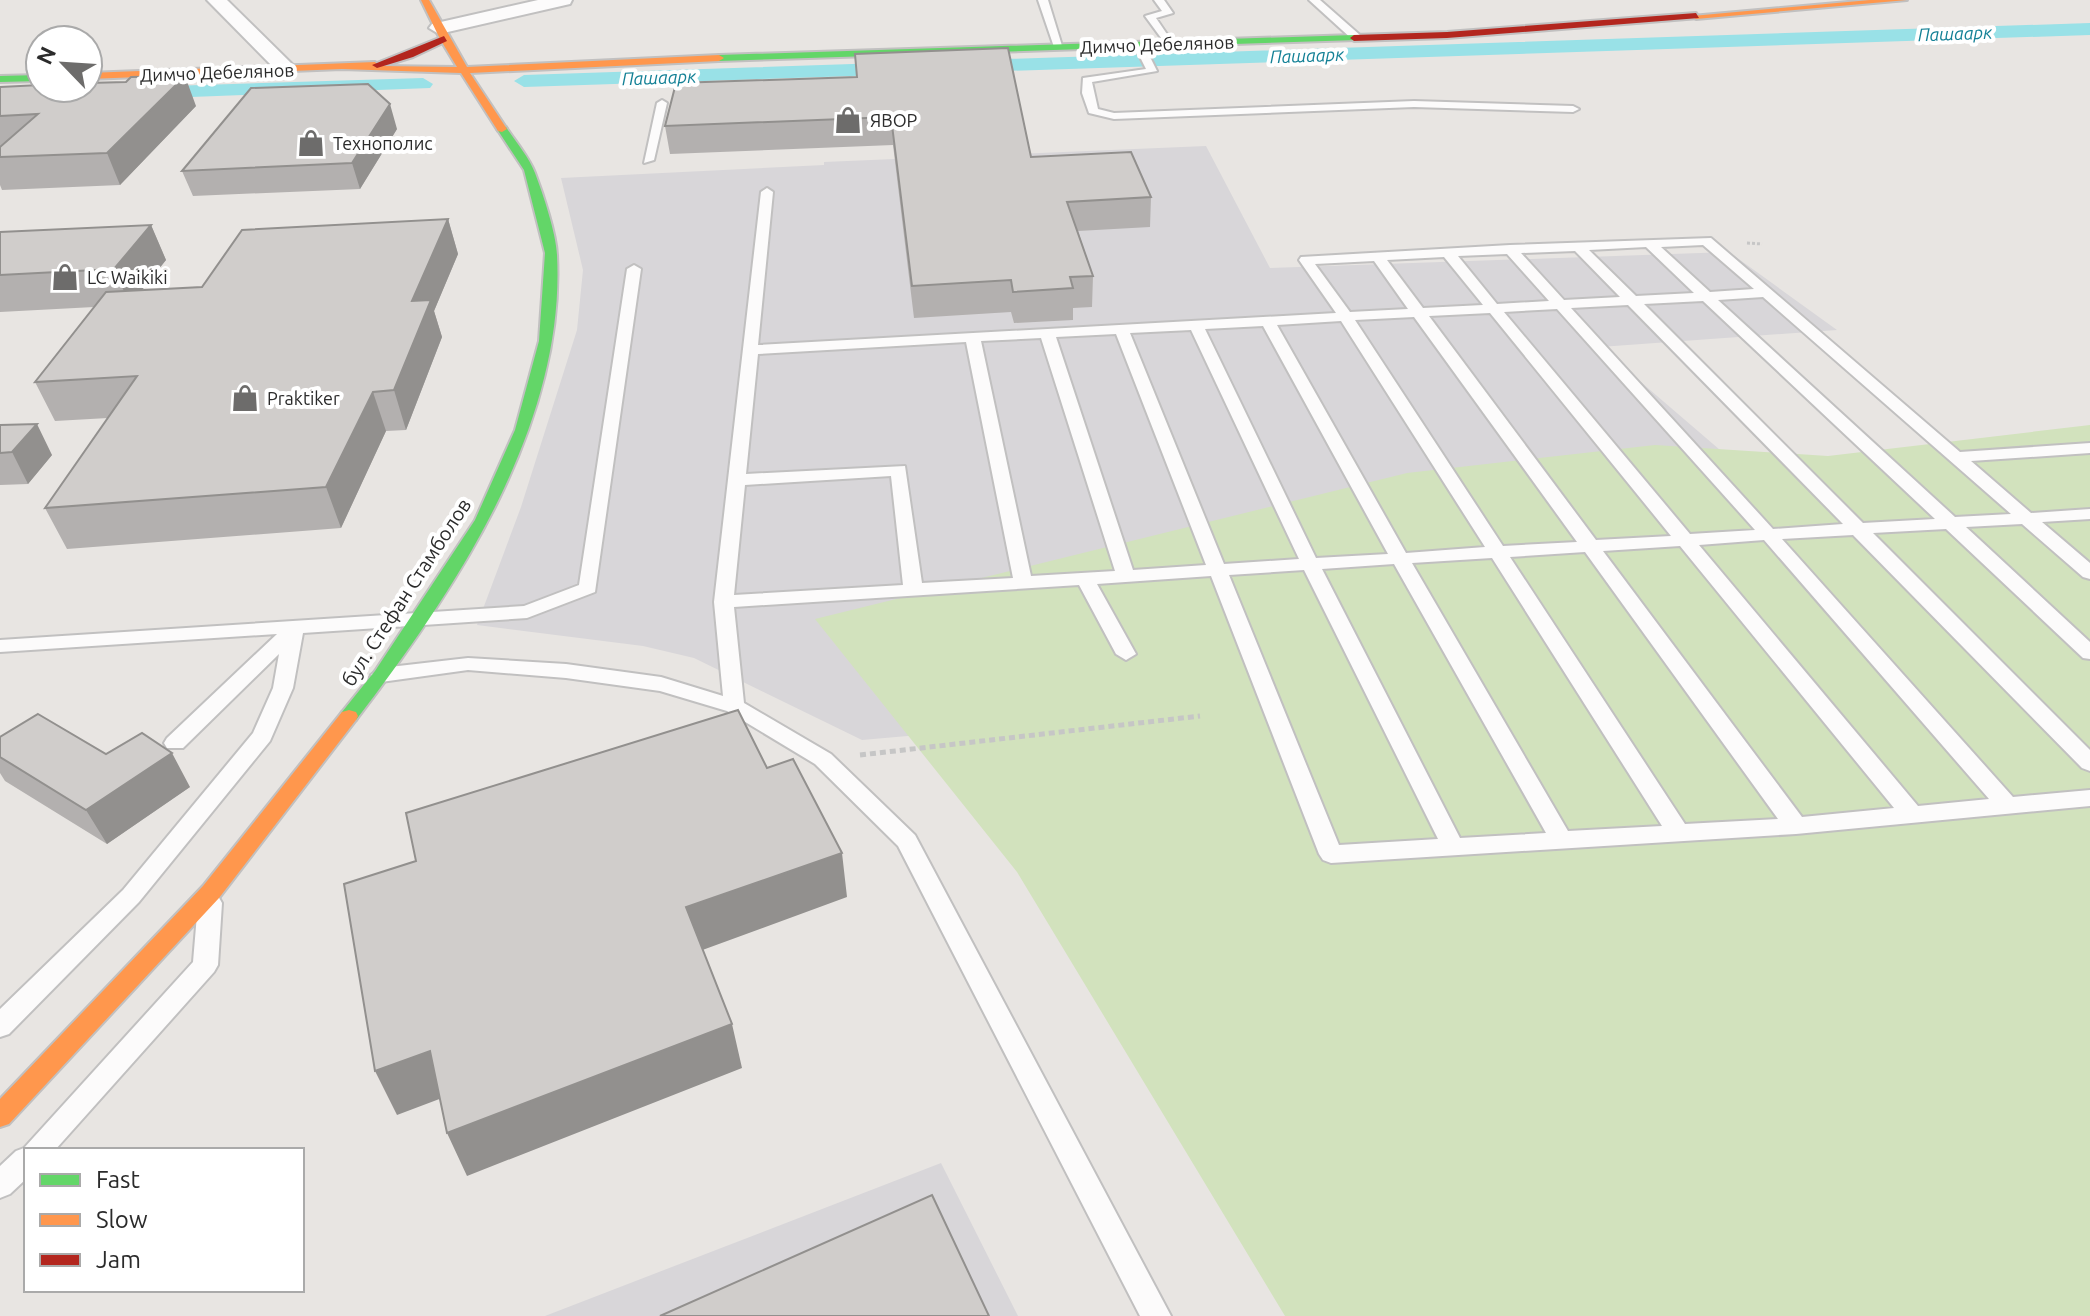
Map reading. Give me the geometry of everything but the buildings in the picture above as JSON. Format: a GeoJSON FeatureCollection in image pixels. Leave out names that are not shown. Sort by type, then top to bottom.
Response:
{"type":"FeatureCollection","features":[{"type":"Feature","properties":{"kind":"street"},"geometry":{"type":"LineString","coordinates":[[216,0],[287,70]]}},
{"type":"Feature","properties":{"kind":"street","name":"бул. Стефан Стамболов"},"geometry":{"type":"LineString","coordinates":[[0,1116],[211,892],[381,675],[483,520],[522,430],[546,341],[551,253],[529,170],[442,33],[425,0]]}},
{"type":"Feature","properties":{"kind":"street"},"geometry":{"type":"LineString","coordinates":[[377,65],[410,55],[442,33],[563,0]]}},
{"type":"Feature","properties":{"kind":"street","name":"Димчо Дебелянов"},"geometry":{"type":"LineString","coordinates":[[463,66],[1059,47],[1145,56],[1171,44],[1447,35],[1903,0]]}},
{"type":"Feature","properties":{"kind":"street"},"geometry":{"type":"LineString","coordinates":[[346,68],[377,65],[463,66]]}},
{"type":"Feature","properties":{"kind":"street"},"geometry":{"type":"LineString","coordinates":[[346,68],[463,66]]}},
{"type":"Feature","properties":{"kind":"street","name":"Димчо Дебелянов"},"geometry":{"type":"LineString","coordinates":[[104,76],[346,68]]}},
{"type":"Feature","properties":{"kind":"street"},"geometry":{"type":"LineString","coordinates":[[0,79],[24,78]]}},
{"type":"Feature","properties":{"kind":"lane"},"geometry":{"type":"LineString","coordinates":[[1043,0],[1059,47]]}},
{"type":"Feature","properties":{"kind":"lane"},"geometry":{"type":"LineString","coordinates":[[1159,0],[1168,13],[1150,16],[1171,44]]}},
{"type":"Feature","properties":{"kind":"lane"},"geometry":{"type":"LineString","coordinates":[[1314,0],[1357,38]]}},
{"type":"Feature","properties":{"kind":"lane"},"geometry":{"type":"LineString","coordinates":[[1145,56],[1152,71],[1147,74],[1087,80],[1087,93],[1093,111],[1114,116],[1457,104],[1573,109]]}},
{"type":"Feature","properties":{"kind":"lane"},"geometry":{"type":"LineString","coordinates":[[648,160],[662,103]]}},
{"type":"Feature","properties":{"kind":"lane"},"geometry":{"type":"LineString","coordinates":[[734,706],[724,602],[767,192]]}},
{"type":"Feature","properties":{"kind":"lane"},"geometry":{"type":"LineString","coordinates":[[1679,834],[1346,317],[1306,260],[1706,241],[2090,573]]}},
{"type":"Feature","properties":{"kind":"lane"},"geometry":{"type":"LineString","coordinates":[[1649,243],[2090,653]]}},
{"type":"Feature","properties":{"kind":"lane"},"geometry":{"type":"LineString","coordinates":[[1578,246],[2090,763]]}},
{"type":"Feature","properties":{"kind":"lane"},"geometry":{"type":"LineString","coordinates":[[1510,249],[2008,806]]}},
{"type":"Feature","properties":{"kind":"lane"},"geometry":{"type":"LineString","coordinates":[[1447,252],[1912,815]]}},
{"type":"Feature","properties":{"kind":"lane"},"geometry":{"type":"LineString","coordinates":[[1377,256],[1796,826]]}},
{"type":"Feature","properties":{"kind":"lane"},"geometry":{"type":"LineString","coordinates":[[0,646],[417,622],[527,612],[588,588],[634,269]]}},
{"type":"Feature","properties":{"kind":"lane"},"geometry":{"type":"LineString","coordinates":[[751,350],[1765,293]]}},
{"type":"Feature","properties":{"kind":"lane"},"geometry":{"type":"LineString","coordinates":[[1268,321],[1562,841]]}},
{"type":"Feature","properties":{"kind":"lane"},"geometry":{"type":"LineString","coordinates":[[1196,325],[1310,564],[1454,848]]}},
{"type":"Feature","properties":{"kind":"lane"},"geometry":{"type":"LineString","coordinates":[[1121,329],[1331,854],[1796,826],[2090,798]]}},
{"type":"Feature","properties":{"kind":"lane"},"geometry":{"type":"LineString","coordinates":[[1047,333],[1126,576]]}},
{"type":"Feature","properties":{"kind":"lane"},"geometry":{"type":"LineString","coordinates":[[973,338],[1023,583]]}},
{"type":"Feature","properties":{"kind":"lane"},"geometry":{"type":"LineString","coordinates":[[1955,457],[2090,448]]}},
{"type":"Feature","properties":{"kind":"lane"},"geometry":{"type":"LineString","coordinates":[[737,480],[899,470],[913,590]]}},
{"type":"Feature","properties":{"kind":"lane"},"geometry":{"type":"LineString","coordinates":[[724,602],[2090,514]]}},
{"type":"Feature","properties":{"kind":"lane"},"geometry":{"type":"LineString","coordinates":[[1085,579],[1126,654]]}},
{"type":"Feature","properties":{"kind":"lane"},"geometry":{"type":"LineString","coordinates":[[175,743],[294,629]]}},
{"type":"Feature","properties":{"kind":"lane"},"geometry":{"type":"LineString","coordinates":[[0,1026],[131,896],[262,736],[283,688],[294,629]]}},
{"type":"Feature","properties":{"kind":"lane"},"geometry":{"type":"LineString","coordinates":[[381,675],[468,664],[566,671],[661,684],[734,706],[823,759],[907,841],[1156,1316]]}},
{"type":"Feature","properties":{"kind":"lane"},"geometry":{"type":"LineString","coordinates":[[39,1148],[205,965],[211,892]]}},
{"type":"Feature","properties":{"kind":"lane"},"geometry":{"type":"LineString","coordinates":[[0,1185],[24,1162]]}},
{"type":"Feature","properties":{"kind":"path"},"geometry":{"type":"LineString","coordinates":[[823,759],[1200,716]]}},
{"type":"Feature","properties":{"kind":"shaded area"},"geometry":{"type":"Polygon","coordinates":[[[1206,146],[1270,268],[1729,252],[1837,330],[1600,347],[1748,474],[1166,713],[862,740],[694,658],[643,646],[477,625],[521,507],[577,330],[583,270],[561,178],[824,165],[824,162],[1206,146]]]}},
{"type":"Feature","properties":{"kind":"shaded area"},"geometry":{"type":"Polygon","coordinates":[[[941,1163],[1018,1316],[545,1316],[941,1163]]]}},
{"type":"Feature","properties":{"kind":"green space"},"geometry":{"type":"Polygon","coordinates":[[[2090,425],[2090,1316],[1285,1316],[1017,872],[815,619],[1407,473],[1655,445],[1828,456],[2090,425]]]}},
{"type":"Feature","properties":{"kind":"waterway","name":"Пашаарк"},"geometry":{"type":"LineString","coordinates":[[524,81],[2090,29]]}},
{"type":"Feature","properties":{"kind":"waterway","name":"Пашаарк"},"geometry":{"type":"LineString","coordinates":[[139,93],[423,84]]}},
{"type":"Feature","properties":{"kind":"traffic: fast"},"geometry":{"type":"LineString","coordinates":[[719,58],[1354,38]]}},
{"type":"Feature","properties":{"kind":"traffic: fast"},"geometry":{"type":"LineString","coordinates":[[0,79],[24,78]]}},
{"type":"Feature","properties":{"kind":"traffic: fast"},"geometry":{"type":"LineString","coordinates":[[349,716],[381,675],[483,520],[522,430],[546,341],[551,253],[529,170],[502,129]]}},
{"type":"Feature","properties":{"kind":"traffic: slow"},"geometry":{"type":"LineString","coordinates":[[425,0],[444,39],[502,129]]}},
{"type":"Feature","properties":{"kind":"traffic: slow"},"geometry":{"type":"LineString","coordinates":[[1696,16],[1903,0]]}},
{"type":"Feature","properties":{"kind":"traffic: slow"},"geometry":{"type":"LineString","coordinates":[[346,68],[467,70],[719,58]]}},
{"type":"Feature","properties":{"kind":"traffic: slow"},"geometry":{"type":"LineString","coordinates":[[104,75],[375,65]]}},
{"type":"Feature","properties":{"kind":"traffic: slow"},"geometry":{"type":"LineString","coordinates":[[0,1116],[211,892],[349,716]]}},
{"type":"Feature","properties":{"kind":"traffic: jam"},"geometry":{"type":"LineString","coordinates":[[1354,38],[1447,35],[1696,16]]}},
{"type":"Feature","properties":{"kind":"traffic: jam"},"geometry":{"type":"LineString","coordinates":[[377,65],[410,55],[444,39]]}},
{"type":"Feature","properties":{"kind":"place","name":"ЯВОР"},"geometry":{"type":"Point","coordinates":[848,120]}},
{"type":"Feature","properties":{"kind":"place","name":"Технополис"},"geometry":{"type":"Point","coordinates":[311,143]}},
{"type":"Feature","properties":{"kind":"place","name":"LC Waikiki"},"geometry":{"type":"Point","coordinates":[65,277]}},
{"type":"Feature","properties":{"kind":"place","name":"Praktiker"},"geometry":{"type":"Point","coordinates":[245,398]}}]}
